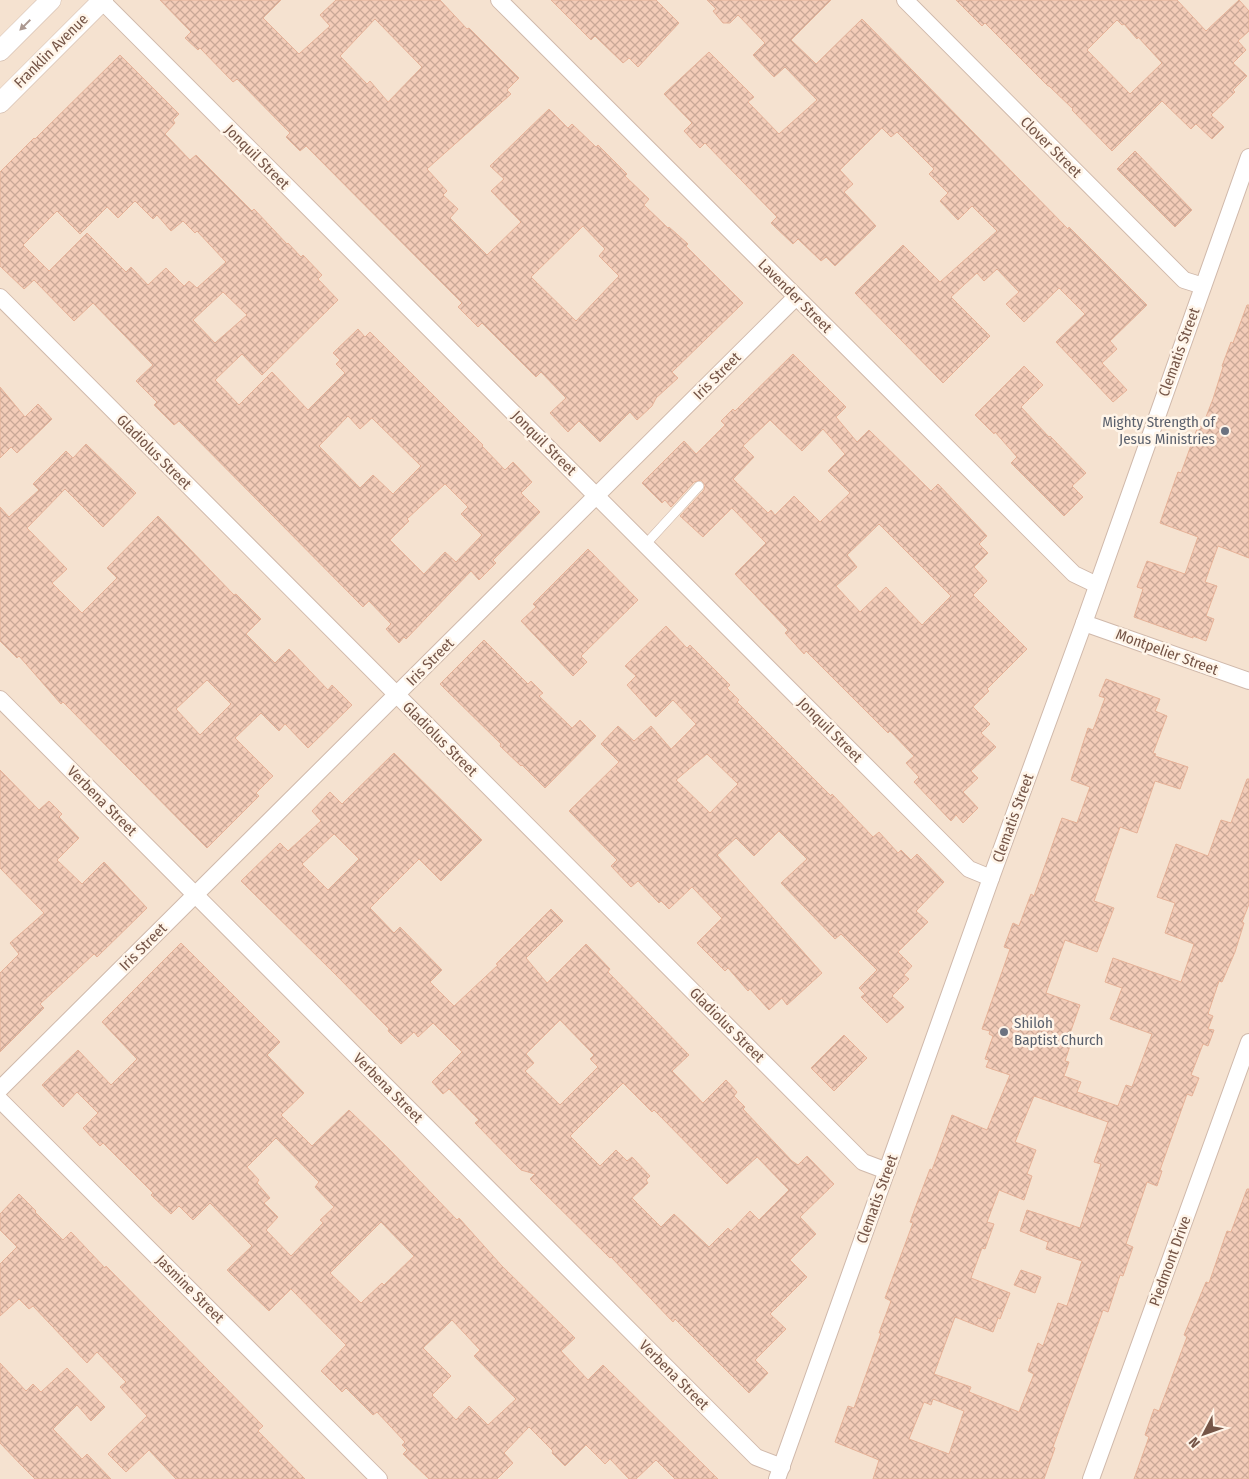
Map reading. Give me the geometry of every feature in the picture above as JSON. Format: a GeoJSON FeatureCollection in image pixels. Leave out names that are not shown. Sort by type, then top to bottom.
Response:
{"type":"FeatureCollection","features":[{"type":"Feature","properties":{"kind":"street"},"geometry":{"type":"LineString","coordinates":[[0,51],[51,0]]}},
{"type":"Feature","properties":{"kind":"street","name":"Franklin Avenue"},"geometry":{"type":"LineString","coordinates":[[0,102],[102,0]]}},
{"type":"Feature","properties":{"kind":"street","name":"Jonquil Street"},"geometry":{"type":"LineString","coordinates":[[102,0],[969,870],[991,878]]}},
{"type":"Feature","properties":{"kind":"street","name":"Lavender Street"},"geometry":{"type":"LineString","coordinates":[[499,0],[1074,574],[1097,585]]}},
{"type":"Feature","properties":{"kind":"street","name":"Clover Street"},"geometry":{"type":"LineString","coordinates":[[904,0],[1184,280],[1203,286]]}},
{"type":"Feature","properties":{"kind":"street","name":"Clematis Street"},"geometry":{"type":"LineString","coordinates":[[779,1473],[1249,157]]}},
{"type":"Feature","properties":{"kind":"street","name":"Gladiolus Street"},"geometry":{"type":"LineString","coordinates":[[0,297],[863,1162],[887,1171]]}},
{"type":"Feature","properties":{"kind":"street","name":"Iris Street"},"geometry":{"type":"LineString","coordinates":[[0,1089],[796,298]]}},
{"type":"Feature","properties":{"kind":"street","name":"Montpelier Street"},"geometry":{"type":"LineString","coordinates":[[1084,623],[1249,682]]}},
{"type":"Feature","properties":{"kind":"street","name":"Verbena Street"},"geometry":{"type":"LineString","coordinates":[[0,699],[756,1457],[779,1473]]}},
{"type":"Feature","properties":{"kind":"street","name":"Piedmont Drive"},"geometry":{"type":"LineString","coordinates":[[1092,1479],[1249,1042]]}},
{"type":"Feature","properties":{"kind":"street","name":"Jasmine Street"},"geometry":{"type":"LineString","coordinates":[[0,1100],[379,1479]]}},
{"type":"Feature","properties":{"kind":"lane"},"geometry":{"type":"LineString","coordinates":[[645,544],[699,486]]}},
{"type":"Feature","properties":{"kind":"shaded area"},"geometry":{"type":"Polygon","coordinates":[[[0,0],[1249,0],[1249,1479],[0,1479],[0,0]]]}},
{"type":"Feature","properties":{"kind":"building"},"geometry":{"type":"Polygon","coordinates":[[[160,0],[281,0],[263,18],[299,54],[330,26],[320,15],[336,0],[440,0],[467,29],[469,28],[519,78],[507,90],[511,94],[427,169],[447,191],[443,195],[458,209],[450,218],[487,255],[521,222],[491,191],[504,179],[490,166],[549,109],[568,128],[572,124],[596,147],[598,145],[627,174],[625,176],[649,199],[644,205],[688,244],[686,246],[743,303],[672,372],[678,378],[656,398],[652,406],[637,420],[630,412],[600,442],[579,421],[568,432],[550,413],[566,398],[541,372],[536,377],[482,323],[478,327],[458,307],[462,303],[306,146],[300,151],[286,137],[290,133],[237,79],[233,82],[200,48],[198,50],[185,38],[191,32],[160,0]],[[375,19],[340,56],[367,84],[370,81],[388,102],[422,67],[375,19]],[[583,226],[531,277],[576,321],[619,276],[599,256],[605,249],[583,226]]]}},
{"type":"Feature","properties":{"kind":"building"},"geometry":{"type":"Polygon","coordinates":[[[551,0],[656,0],[679,23],[638,67],[629,58],[623,63],[595,36],[591,40],[551,0]]]}},
{"type":"Feature","properties":{"kind":"building"},"geometry":{"type":"Polygon","coordinates":[[[707,0],[831,0],[791,40],[816,64],[862,19],[1068,229],[1069,227],[1147,305],[1110,341],[1117,349],[1102,363],[1127,390],[1113,402],[1056,342],[1085,314],[1059,288],[1024,322],[1006,304],[1019,292],[997,269],[984,281],[977,273],[951,297],[990,336],[943,383],[855,293],[903,245],[940,282],[997,231],[972,206],[958,220],[940,201],[948,193],[929,174],[934,169],[897,132],[891,137],[882,128],[840,170],[853,184],[844,192],[876,226],[835,266],[826,257],[821,261],[798,239],[793,244],[771,223],[777,217],[705,143],[700,148],[684,131],[692,123],[664,94],[709,52],[754,97],[748,102],[779,134],[817,100],[785,67],[774,77],[753,55],[765,43],[738,15],[730,23],[723,23],[713,11],[716,9],[707,0]]]}},
{"type":"Feature","properties":{"kind":"building"},"geometry":{"type":"Polygon","coordinates":[[[956,0],[1177,0],[1206,31],[1239,0],[1249,11],[1249,31],[1238,41],[1246,50],[1233,63],[1247,76],[1233,90],[1235,92],[1211,115],[1224,127],[1212,139],[1196,124],[1191,129],[1162,101],[1112,151],[1073,109],[985,23],[982,26],[956,0]],[[1117,20],[1087,50],[1130,94],[1162,63],[1138,37],[1137,39],[1124,24],[1122,25],[1117,20]]]}},
{"type":"Feature","properties":{"kind":"building"},"geometry":{"type":"Polygon","coordinates":[[[120,55],[179,114],[173,120],[175,123],[165,134],[190,160],[196,155],[252,211],[254,209],[287,244],[301,257],[303,255],[322,275],[318,279],[338,300],[262,375],[242,354],[215,380],[239,405],[272,372],[308,410],[345,373],[336,364],[340,360],[333,353],[358,329],[365,337],[370,332],[483,445],[505,470],[513,462],[532,482],[521,493],[540,512],[493,560],[496,563],[479,580],[471,571],[406,639],[404,637],[399,643],[386,629],[391,624],[369,601],[363,607],[179,421],[174,425],[154,405],[157,402],[136,381],[153,365],[93,303],[74,321],[34,280],[24,289],[0,266],[0,172],[120,55]],[[135,201],[118,218],[107,207],[80,234],[57,211],[23,245],[49,271],[87,233],[126,272],[131,267],[148,285],[166,268],[184,286],[189,281],[197,288],[226,262],[197,231],[195,233],[183,221],[171,231],[157,215],[153,219],[135,201]],[[223,292],[193,320],[215,343],[247,315],[223,292]],[[348,416],[319,446],[360,488],[373,475],[393,494],[421,466],[372,418],[360,429],[348,416]],[[445,484],[407,519],[409,521],[390,540],[424,574],[445,552],[456,562],[482,535],[461,514],[468,507],[445,484]]]}},
{"type":"Feature","properties":{"kind":"building"},"geometry":{"type":"Polygon","coordinates":[[[1135,151],[1192,210],[1175,227],[1117,169],[1135,151]]]}},
{"type":"Feature","properties":{"kind":"building"},"geometry":{"type":"Polygon","coordinates":[[[1247,305],[1249,305],[1249,558],[1218,546],[1205,582],[1217,586],[1206,616],[1214,619],[1206,641],[1134,617],[1143,589],[1137,587],[1147,561],[1185,574],[1198,537],[1160,523],[1178,472],[1181,473],[1198,426],[1202,427],[1213,399],[1222,366],[1247,305]]]}},
{"type":"Feature","properties":{"kind":"building"},"geometry":{"type":"Polygon","coordinates":[[[793,354],[846,407],[836,417],[857,442],[869,430],[931,491],[938,484],[987,536],[979,544],[988,553],[974,567],[987,581],[973,595],[1027,649],[987,689],[989,691],[973,707],[990,724],[981,733],[996,747],[971,771],[978,778],[963,792],[978,808],[963,823],[956,815],[951,821],[914,782],[919,777],[906,763],[914,756],[890,731],[888,733],[806,651],[804,654],[785,633],[788,630],[735,574],[766,543],[732,508],[703,537],[680,516],[704,490],[705,485],[701,480],[694,482],[671,507],[665,500],[662,503],[642,483],[684,441],[696,454],[725,425],[721,421],[733,409],[735,411],[793,354]],[[770,420],[743,446],[754,457],[733,479],[768,513],[771,510],[775,515],[794,496],[820,522],[850,493],[828,471],[845,454],[823,429],[802,451],[770,420]],[[879,524],[847,555],[857,567],[836,586],[860,612],[886,587],[922,625],[951,596],[879,524]]]}},
{"type":"Feature","properties":{"kind":"building"},"geometry":{"type":"Polygon","coordinates":[[[1024,366],[1043,385],[1021,407],[1086,473],[1072,486],[1083,497],[1064,516],[1011,463],[1017,457],[995,432],[994,434],[975,415],[1024,366]]]}},
{"type":"Feature","properties":{"kind":"building"},"geometry":{"type":"Polygon","coordinates":[[[0,387],[25,417],[38,404],[52,419],[17,453],[11,447],[0,458],[0,387]]]}},
{"type":"Feature","properties":{"kind":"building"},"geometry":{"type":"Polygon","coordinates":[[[86,444],[136,493],[103,527],[65,489],[27,528],[67,569],[52,583],[82,613],[117,578],[107,568],[158,516],[234,595],[236,594],[261,619],[246,634],[275,663],[289,649],[328,690],[332,685],[352,705],[308,748],[285,724],[279,731],[261,713],[235,738],[273,776],[256,793],[259,796],[207,848],[63,702],[61,704],[19,656],[17,658],[0,641],[0,507],[9,517],[39,490],[33,484],[66,451],[73,458],[86,444]],[[207,680],[176,709],[200,735],[231,704],[207,680]]]}},
{"type":"Feature","properties":{"kind":"building"},"geometry":{"type":"Polygon","coordinates":[[[588,549],[638,600],[581,656],[587,662],[573,676],[521,621],[536,607],[533,604],[588,549]]]}},
{"type":"Feature","properties":{"kind":"building"},"geometry":{"type":"Polygon","coordinates":[[[666,626],[687,648],[690,645],[730,685],[727,688],[739,700],[737,702],[831,796],[832,794],[873,837],[879,832],[898,853],[901,850],[911,860],[917,854],[944,882],[916,911],[928,922],[898,952],[912,966],[904,975],[909,979],[892,996],[904,1007],[887,1023],[861,997],[865,994],[859,988],[877,970],[841,934],[835,939],[781,883],[807,859],[779,831],[754,856],[736,838],[717,855],[822,973],[787,1005],[782,998],[769,1010],[750,989],[748,991],[728,968],[725,971],[697,943],[722,918],[692,887],[669,909],[661,901],[659,903],[638,881],[631,887],[611,866],[617,860],[569,811],[619,762],[601,744],[618,726],[634,741],[651,726],[671,749],[696,724],[673,700],[656,717],[627,685],[636,676],[625,666],[666,626]],[[707,754],[676,780],[710,813],[738,784],[707,754]]]}},
{"type":"Feature","properties":{"kind":"building"},"geometry":{"type":"Polygon","coordinates":[[[484,640],[528,684],[531,681],[543,693],[539,696],[572,728],[580,720],[596,736],[545,788],[500,746],[501,744],[440,684],[484,640]]]}},
{"type":"Feature","properties":{"kind":"building"},"geometry":{"type":"Polygon","coordinates":[[[1106,679],[1160,699],[1155,711],[1167,716],[1153,753],[1156,754],[1155,756],[1188,767],[1180,789],[1155,781],[1137,833],[1120,827],[1094,901],[1114,908],[1097,952],[1065,940],[1046,993],[1080,1005],[1068,1039],[1072,1040],[1065,1061],[1069,1062],[1064,1076],[1081,1082],[1077,1092],[1118,1106],[1126,1085],[1132,1087],[1152,1034],[1110,1019],[1122,988],[1105,982],[1113,958],[1181,982],[1194,944],[1165,933],[1175,903],[1157,897],[1176,844],[1208,856],[1221,820],[1231,823],[1247,779],[1249,779],[1249,904],[1242,922],[1244,923],[1235,952],[1222,982],[1219,981],[1208,1014],[1213,1016],[1208,1029],[1214,1030],[1208,1046],[1203,1044],[1191,1075],[1199,1078],[1192,1096],[1187,1094],[1160,1170],[1162,1171],[1157,1186],[1147,1182],[1126,1244],[1133,1247],[1123,1276],[1120,1275],[1108,1312],[1103,1310],[1053,1447],[1055,1448],[1044,1479],[873,1479],[879,1460],[835,1442],[848,1406],[854,1408],[881,1333],[879,1333],[891,1301],[885,1298],[913,1223],[910,1222],[952,1115],[987,1130],[1010,1075],[986,1067],[989,1060],[985,1059],[993,1036],[989,1034],[990,1031],[982,1029],[1010,949],[1004,947],[1013,923],[1019,926],[1031,894],[1034,896],[1062,818],[1077,823],[1090,787],[1071,780],[1088,728],[1093,730],[1105,698],[1099,696],[1106,679]],[[1034,1096],[1015,1142],[1036,1150],[1027,1174],[1032,1176],[1024,1200],[999,1190],[987,1222],[994,1224],[985,1249],[982,1248],[971,1278],[1010,1293],[993,1332],[955,1317],[934,1374],[971,1387],[969,1392],[1019,1412],[1034,1374],[1028,1371],[1038,1343],[1043,1346],[1058,1303],[1067,1306],[1082,1261],[1046,1249],[1048,1242],[1020,1231],[1027,1210],[1080,1228],[1101,1164],[1094,1162],[1108,1122],[1034,1096]],[[933,1399],[931,1405],[924,1402],[909,1439],[949,1454],[964,1411],[933,1399]]]}},
{"type":"Feature","properties":{"kind":"building"},"geometry":{"type":"Polygon","coordinates":[[[394,753],[482,840],[441,881],[419,859],[370,908],[394,933],[400,927],[442,970],[430,982],[454,1006],[498,965],[496,964],[551,909],[563,921],[526,958],[547,983],[586,944],[610,969],[608,972],[689,1055],[672,1071],[703,1103],[726,1080],[737,1092],[734,1096],[745,1107],[743,1109],[792,1161],[798,1165],[807,1156],[834,1184],[800,1217],[816,1234],[790,1260],[807,1277],[770,1314],[786,1329],[755,1360],[768,1373],[749,1393],[675,1319],[673,1322],[611,1257],[530,1179],[535,1174],[521,1170],[475,1123],[479,1120],[449,1089],[443,1094],[432,1082],[462,1052],[433,1023],[418,1037],[414,1032],[401,1044],[388,1031],[389,1029],[241,881],[280,843],[288,851],[321,821],[312,811],[330,792],[342,804],[394,753]],[[334,834],[302,864],[328,890],[359,859],[334,834]],[[560,1020],[526,1054],[534,1063],[525,1071],[560,1105],[598,1067],[590,1059],[594,1055],[560,1020]],[[623,1083],[570,1136],[600,1166],[616,1150],[627,1161],[632,1157],[650,1176],[646,1180],[648,1183],[632,1198],[661,1227],[674,1214],[709,1247],[728,1228],[731,1231],[750,1211],[759,1220],[789,1190],[757,1157],[727,1184],[654,1110],[652,1112],[623,1083]]]}},
{"type":"Feature","properties":{"kind":"building"},"geometry":{"type":"Polygon","coordinates":[[[0,770],[39,810],[49,801],[62,814],[59,817],[79,838],[57,860],[82,884],[104,862],[147,908],[97,957],[94,954],[40,1004],[44,1008],[0,1052],[0,973],[19,954],[10,943],[44,913],[0,868],[0,770]]]}},
{"type":"Feature","properties":{"kind":"building"},"geometry":{"type":"Polygon","coordinates":[[[181,943],[280,1042],[267,1055],[304,1093],[281,1115],[312,1146],[349,1110],[457,1220],[459,1218],[501,1265],[575,1338],[561,1351],[588,1380],[603,1365],[718,1479],[675,1479],[656,1460],[636,1479],[629,1479],[610,1459],[605,1464],[586,1445],[565,1466],[529,1427],[504,1453],[513,1463],[497,1479],[429,1479],[403,1454],[407,1450],[402,1445],[405,1442],[377,1412],[373,1415],[346,1388],[342,1392],[321,1371],[346,1345],[291,1289],[269,1311],[227,1270],[252,1246],[210,1203],[193,1220],[179,1206],[171,1214],[151,1195],[153,1193],[103,1143],[100,1146],[83,1128],[98,1113],[77,1092],[63,1107],[42,1085],[78,1050],[111,1085],[137,1059],[102,1022],[181,943]],[[276,1138],[247,1167],[259,1180],[257,1183],[270,1198],[264,1203],[278,1217],[266,1230],[291,1256],[323,1223],[320,1220],[334,1207],[315,1187],[319,1182],[276,1138]],[[381,1222],[330,1273],[361,1303],[382,1283],[384,1285],[414,1256],[381,1222]],[[452,1320],[423,1348],[451,1376],[432,1395],[456,1420],[469,1406],[488,1425],[516,1399],[474,1356],[480,1350],[452,1320]]]}},
{"type":"Feature","properties":{"kind":"building"},"geometry":{"type":"Polygon","coordinates":[[[844,1035],[867,1058],[834,1091],[811,1068],[844,1035]]]}},
{"type":"Feature","properties":{"kind":"building"},"geometry":{"type":"Polygon","coordinates":[[[1247,1189],[1249,1189],[1249,1479],[1134,1479],[1149,1437],[1145,1435],[1154,1409],[1159,1411],[1187,1337],[1184,1335],[1206,1282],[1209,1283],[1227,1231],[1231,1232],[1247,1189]]]}},
{"type":"Feature","properties":{"kind":"building"},"geometry":{"type":"Polygon","coordinates":[[[19,1194],[63,1240],[71,1232],[105,1268],[106,1266],[263,1426],[258,1431],[305,1479],[176,1479],[149,1450],[126,1472],[108,1454],[147,1416],[120,1387],[126,1382],[97,1352],[87,1363],[33,1306],[29,1309],[19,1299],[0,1316],[0,1264],[17,1247],[0,1230],[0,1214],[19,1194]]]}},
{"type":"Feature","properties":{"kind":"building"},"geometry":{"type":"Polygon","coordinates":[[[1021,1270],[1041,1277],[1035,1293],[1014,1285],[1021,1270]]]}},
{"type":"Feature","properties":{"kind":"building"},"geometry":{"type":"Polygon","coordinates":[[[0,1363],[26,1391],[33,1384],[41,1392],[67,1368],[105,1407],[91,1421],[77,1405],[53,1429],[82,1459],[87,1454],[111,1479],[35,1479],[0,1443],[0,1363]]]}},
{"type":"Feature","properties":{"kind":"place","name":"Mighty Strength of Jesus Ministries"},"geometry":{"type":"Point","coordinates":[1225,431]}},
{"type":"Feature","properties":{"kind":"place","name":"Shiloh Baptist Church"},"geometry":{"type":"Point","coordinates":[1004,1032]}}]}
